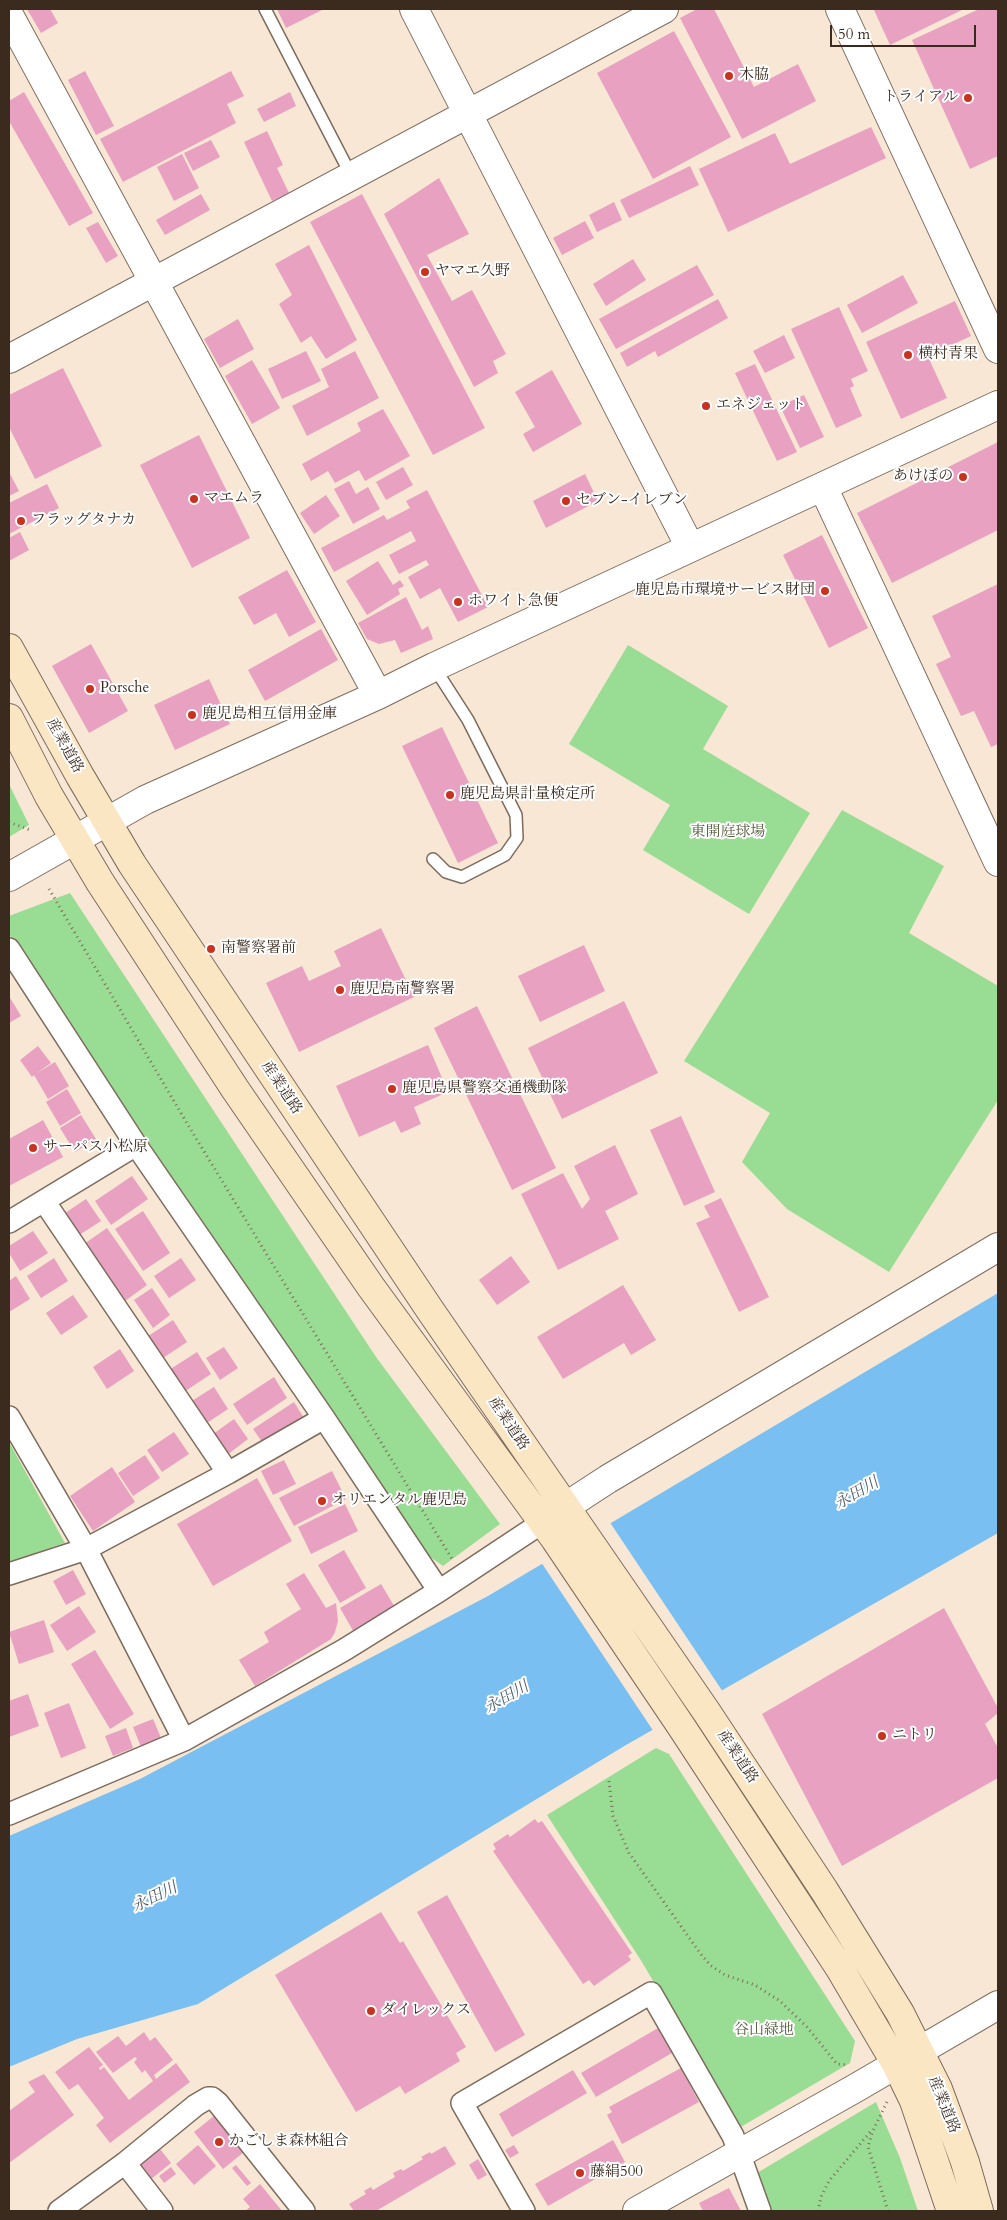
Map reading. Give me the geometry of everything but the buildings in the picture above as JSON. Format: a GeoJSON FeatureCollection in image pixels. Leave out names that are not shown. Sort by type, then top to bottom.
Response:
{"type":"FeatureCollection","features":[{"type":"Feature","properties":{"kind":"main road","name":"産業道路"},"geometry":{"type":"LineString","coordinates":[[9,648],[132,864],[430,1310],[681,1726],[839,1967],[907,2057],[938,2089],[966,2162],[979,2211]]}},
{"type":"Feature","properties":{"kind":"main road","name":"産業道路"},"geometry":{"type":"LineString","coordinates":[[9,718],[50,796],[104,887],[246,1105],[371,1287],[706,1711],[824,1890],[900,2013],[914,2101],[951,2211]]}},
{"type":"Feature","properties":{"kind":"street"},"geometry":{"type":"LineString","coordinates":[[414,9],[690,547]]}},
{"type":"Feature","properties":{"kind":"street"},"geometry":{"type":"LineString","coordinates":[[9,359],[664,9]]}},
{"type":"Feature","properties":{"kind":"street"},"geometry":{"type":"LineString","coordinates":[[840,9],[998,349]]}},
{"type":"Feature","properties":{"kind":"street"},"geometry":{"type":"LineString","coordinates":[[9,15],[378,695]]}},
{"type":"Feature","properties":{"kind":"street"},"geometry":{"type":"LineString","coordinates":[[9,877],[145,800],[378,695],[690,547],[998,405]]}},
{"type":"Feature","properties":{"kind":"street"},"geometry":{"type":"LineString","coordinates":[[823,487],[998,862]]}},
{"type":"Feature","properties":{"kind":"street"},"geometry":{"type":"LineString","coordinates":[[9,949],[136,1145],[324,1418],[438,1591]]}},
{"type":"Feature","properties":{"kind":"street"},"geometry":{"type":"LineString","coordinates":[[9,1222],[136,1145]]}},
{"type":"Feature","properties":{"kind":"street"},"geometry":{"type":"LineString","coordinates":[[44,1201],[228,1473]]}},
{"type":"Feature","properties":{"kind":"street"},"geometry":{"type":"LineString","coordinates":[[9,1814],[184,1740],[344,1650],[438,1591],[560,1524],[616,1474],[998,1247]]}},
{"type":"Feature","properties":{"kind":"street"},"geometry":{"type":"LineString","coordinates":[[9,1417],[86,1550],[184,1740]]}},
{"type":"Feature","properties":{"kind":"street"},"geometry":{"type":"LineString","coordinates":[[9,1574],[86,1550],[228,1473],[324,1418]]}},
{"type":"Feature","properties":{"kind":"street"},"geometry":{"type":"LineString","coordinates":[[524,2211],[462,2103],[651,1993],[733,2136],[760,2211]]}},
{"type":"Feature","properties":{"kind":"street"},"geometry":{"type":"LineString","coordinates":[[637,2211],[998,2005]]}},
{"type":"Feature","properties":{"kind":"street"},"geometry":{"type":"LineString","coordinates":[[59,2211],[125,2163],[196,2105],[205,2099],[212,2098],[304,2211]]}},
{"type":"Feature","properties":{"kind":"street"},"geometry":{"type":"LineString","coordinates":[[125,2163],[162,2211]]}},
{"type":"Feature","properties":{"kind":"lane"},"geometry":{"type":"LineString","coordinates":[[265,9],[352,177]]}},
{"type":"Feature","properties":{"kind":"lane"},"geometry":{"type":"LineString","coordinates":[[433,859],[446,872],[462,877],[505,855],[517,838],[516,815],[468,720],[434,667]]}},
{"type":"Feature","properties":{"kind":"path"},"geometry":{"type":"LineString","coordinates":[[9,822],[30,830]]}},
{"type":"Feature","properties":{"kind":"path"},"geometry":{"type":"LineString","coordinates":[[49,890],[188,1125],[453,1562]]}},
{"type":"Feature","properties":{"kind":"path"},"geometry":{"type":"LineString","coordinates":[[609,1781],[613,1816],[629,1853],[710,1965],[725,1975],[755,1986],[780,2001],[807,2027],[837,2064],[851,2065]]}},
{"type":"Feature","properties":{"kind":"path"},"geometry":{"type":"LineString","coordinates":[[887,2102],[868,2147],[888,2211]]}},
{"type":"Feature","properties":{"kind":"path"},"geometry":{"type":"LineString","coordinates":[[818,2211],[821,2197],[829,2181],[880,2121]]}},
{"type":"Feature","properties":{"kind":"green space","name":"東開庭球場"},"geometry":{"type":"Polygon","coordinates":[[[628,645],[728,706],[703,749],[810,813],[749,914],[643,850],[670,805],[569,744],[628,645]]]}},
{"type":"Feature","properties":{"kind":"green space"},"geometry":{"type":"Polygon","coordinates":[[[9,784],[29,825],[9,837],[9,784]]]}},
{"type":"Feature","properties":{"kind":"green space"},"geometry":{"type":"Polygon","coordinates":[[[842,810],[944,866],[909,933],[998,986],[998,1100],[889,1272],[787,1209],[742,1162],[770,1113],[684,1061],[842,810]]]}},
{"type":"Feature","properties":{"kind":"green space"},"geometry":{"type":"Polygon","coordinates":[[[70,893],[376,1357],[500,1524],[443,1566],[422,1551],[9,934],[9,916],[70,893]]]}},
{"type":"Feature","properties":{"kind":"green space"},"geometry":{"type":"Polygon","coordinates":[[[9,1442],[65,1543],[9,1562],[9,1442]]]}},
{"type":"Feature","properties":{"kind":"green space","name":"谷山緑地"},"geometry":{"type":"Polygon","coordinates":[[[656,1748],[669,1754],[855,2041],[850,2063],[739,2128],[642,1962],[547,1815],[656,1748]]]}},
{"type":"Feature","properties":{"kind":"green space"},"geometry":{"type":"Polygon","coordinates":[[[876,2102],[900,2158],[918,2211],[768,2211],[757,2173],[876,2102]]]}},
{"type":"Feature","properties":{"kind":"water","name":"永田川"},"geometry":{"type":"Polygon","coordinates":[[[998,1293],[998,1533],[626,1745],[198,2004],[77,2039],[9,2067],[9,1836],[140,1779],[488,1596],[998,1293]]]}},
{"type":"Feature","properties":{"kind":"pier"},"geometry":{"type":"Polygon","coordinates":[[[609,1521],[723,1692],[654,1732],[541,1562],[609,1521]]]}},
{"type":"Feature","properties":{"kind":"place","name":"木脇"},"geometry":{"type":"Point","coordinates":[729,76]}},
{"type":"Feature","properties":{"kind":"place","name":"トライアル"},"geometry":{"type":"Point","coordinates":[968,98]}},
{"type":"Feature","properties":{"kind":"place","name":"ヤマエ久野"},"geometry":{"type":"Point","coordinates":[425,272]}},
{"type":"Feature","properties":{"kind":"place","name":"横村青果"},"geometry":{"type":"Point","coordinates":[908,355]}},
{"type":"Feature","properties":{"kind":"place","name":"エネジェット"},"geometry":{"type":"Point","coordinates":[706,406]}},
{"type":"Feature","properties":{"kind":"place","name":"あけぼの"},"geometry":{"type":"Point","coordinates":[963,477]}},
{"type":"Feature","properties":{"kind":"place","name":"マエムラ"},"geometry":{"type":"Point","coordinates":[194,499]}},
{"type":"Feature","properties":{"kind":"place","name":"セブン-イレブン"},"geometry":{"type":"Point","coordinates":[566,501]}},
{"type":"Feature","properties":{"kind":"place","name":"フラッグタナカ"},"geometry":{"type":"Point","coordinates":[21,521]}},
{"type":"Feature","properties":{"kind":"place","name":"鹿児島市環境サービス財団"},"geometry":{"type":"Point","coordinates":[825,591]}},
{"type":"Feature","properties":{"kind":"place","name":"ホワイト急便"},"geometry":{"type":"Point","coordinates":[458,602]}},
{"type":"Feature","properties":{"kind":"place","name":"Porsche"},"geometry":{"type":"Point","coordinates":[90,689]}},
{"type":"Feature","properties":{"kind":"place","name":"鹿児島相互信用金庫"},"geometry":{"type":"Point","coordinates":[192,715]}},
{"type":"Feature","properties":{"kind":"place","name":"鹿児島県計量検定所"},"geometry":{"type":"Point","coordinates":[450,795]}},
{"type":"Feature","properties":{"kind":"place","name":"南警察署前"},"geometry":{"type":"Point","coordinates":[211,949]}},
{"type":"Feature","properties":{"kind":"place","name":"鹿児島南警察署"},"geometry":{"type":"Point","coordinates":[340,990]}},
{"type":"Feature","properties":{"kind":"place","name":"鹿児島県警察交通機動隊"},"geometry":{"type":"Point","coordinates":[392,1089]}},
{"type":"Feature","properties":{"kind":"place","name":"サーパス小松原"},"geometry":{"type":"Point","coordinates":[33,1148]}},
{"type":"Feature","properties":{"kind":"place","name":"オリエンタル鹿児島"},"geometry":{"type":"Point","coordinates":[322,1501]}},
{"type":"Feature","properties":{"kind":"place","name":"ニトリ"},"geometry":{"type":"Point","coordinates":[882,1736]}},
{"type":"Feature","properties":{"kind":"place","name":"ダイレックス"},"geometry":{"type":"Point","coordinates":[371,2011]}},
{"type":"Feature","properties":{"kind":"place","name":"かごしま森林組合"},"geometry":{"type":"Point","coordinates":[219,2142]}},
{"type":"Feature","properties":{"kind":"place","name":"藤絹500"},"geometry":{"type":"Point","coordinates":[580,2173]}}]}
